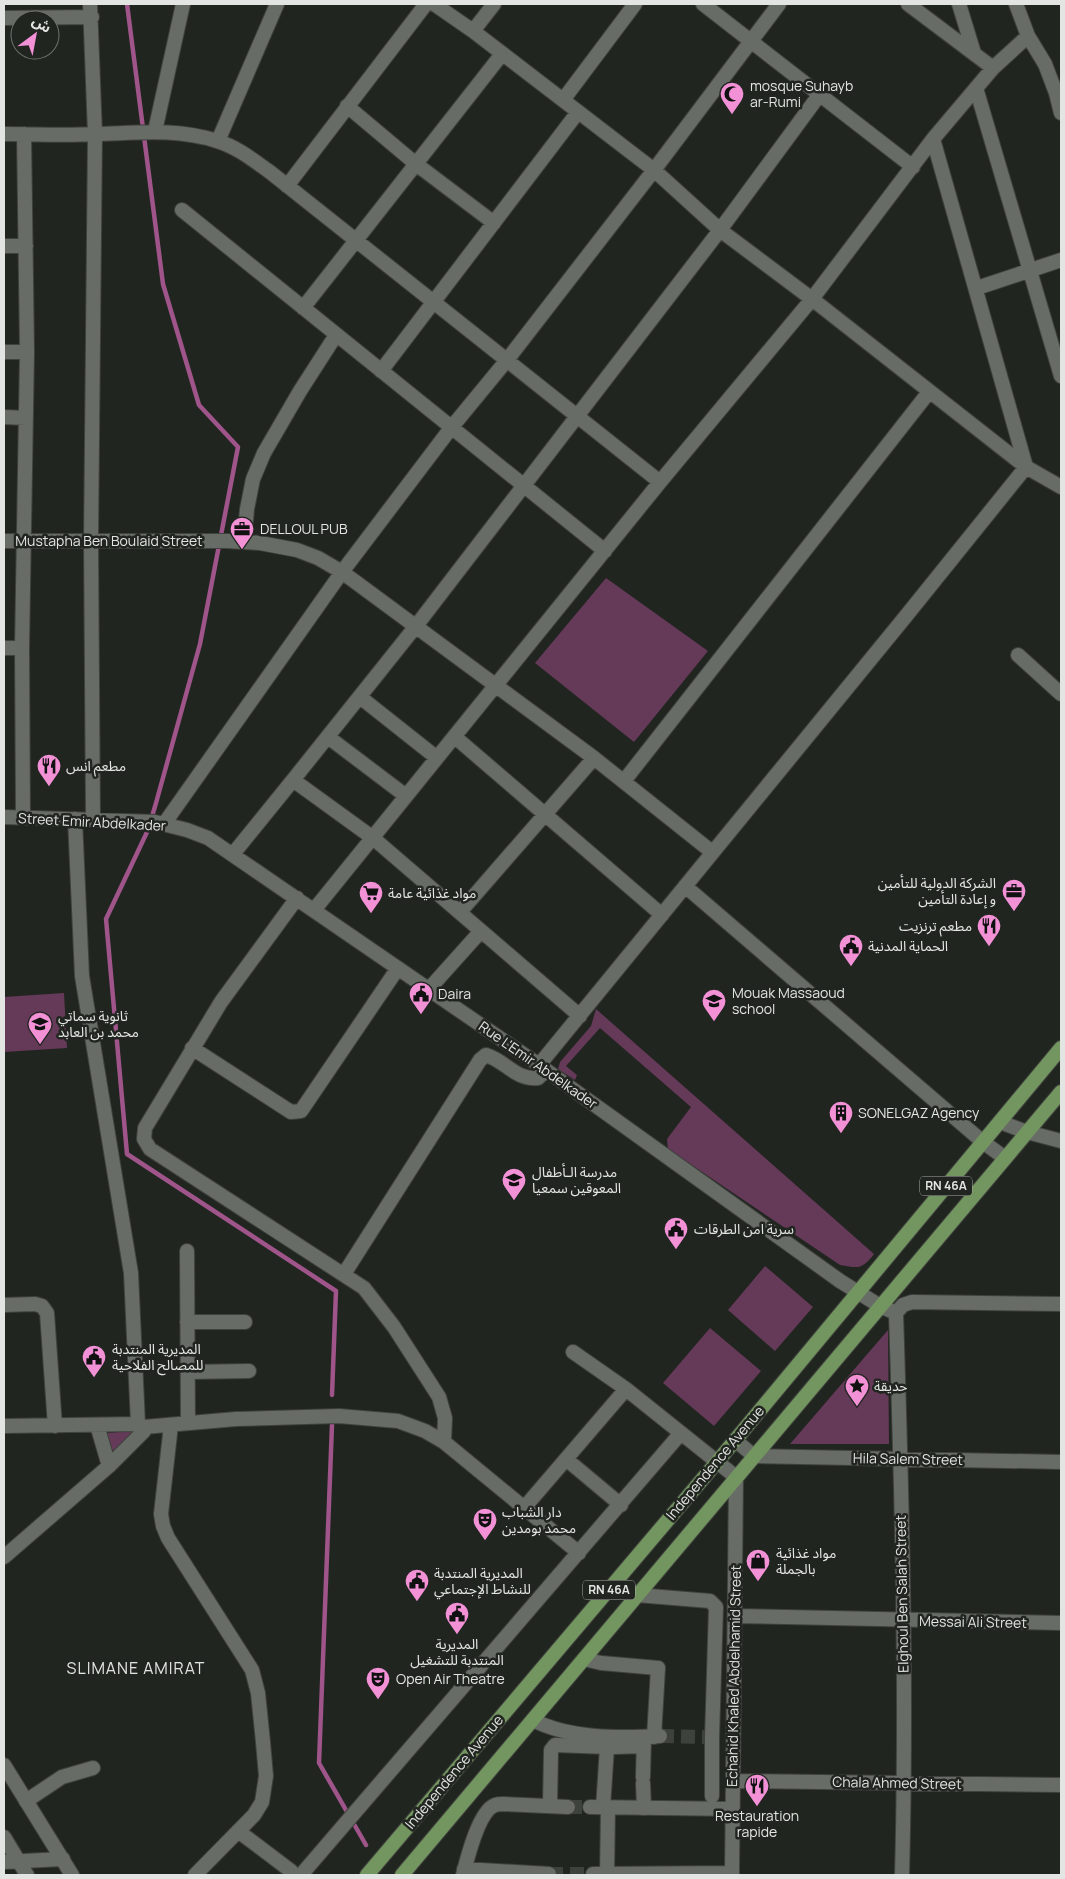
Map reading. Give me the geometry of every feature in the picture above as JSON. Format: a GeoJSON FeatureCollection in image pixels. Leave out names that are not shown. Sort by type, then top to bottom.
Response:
{"type":"FeatureCollection","features":[{"type":"Feature","properties":{"kind":"main road","name":"Independence Avenue"},"geometry":{"type":"LineString","coordinates":[[367,1875],[717,1462],[1061,1048]]}},
{"type":"Feature","properties":{"kind":"main road","name":"Independence Avenue"},"geometry":{"type":"LineString","coordinates":[[402,1875],[1061,1092]]}},
{"type":"Feature","properties":{"kind":"street"},"geometry":{"type":"LineString","coordinates":[[155,131],[183,4]]}},
{"type":"Feature","properties":{"kind":"street"},"geometry":{"type":"LineString","coordinates":[[218,141],[277,4]]}},
{"type":"Feature","properties":{"kind":"street"},"geometry":{"type":"LineString","coordinates":[[287,186],[426,4]]}},
{"type":"Feature","properties":{"kind":"street"},"geometry":{"type":"LineString","coordinates":[[434,4],[473,31],[654,170],[720,230],[812,299],[1026,467],[1061,487]]}},
{"type":"Feature","properties":{"kind":"street"},"geometry":{"type":"LineString","coordinates":[[473,31],[494,4]]}},
{"type":"Feature","properties":{"kind":"street"},"geometry":{"type":"LineString","coordinates":[[563,100],[635,4]]}},
{"type":"Feature","properties":{"kind":"street"},"geometry":{"type":"LineString","coordinates":[[703,4],[913,167]]}},
{"type":"Feature","properties":{"kind":"street"},"geometry":{"type":"LineString","coordinates":[[153,822],[451,428],[507,360],[780,4]]}},
{"type":"Feature","properties":{"kind":"street"},"geometry":{"type":"LineString","coordinates":[[908,4],[993,68]]}},
{"type":"Feature","properties":{"kind":"street"},"geometry":{"type":"LineString","coordinates":[[959,4],[974,53]]}},
{"type":"Feature","properties":{"kind":"street"},"geometry":{"type":"LineString","coordinates":[[1016,4],[1028,36],[1044,64],[1056,93],[1061,113]]}},
{"type":"Feature","properties":{"kind":"street"},"geometry":{"type":"LineString","coordinates":[[4,18],[91,10],[95,134],[92,541],[93,819]]}},
{"type":"Feature","properties":{"kind":"street"},"geometry":{"type":"LineString","coordinates":[[314,910],[660,482],[812,299],[933,139],[993,68],[1028,36]]}},
{"type":"Feature","properties":{"kind":"street"},"geometry":{"type":"LineString","coordinates":[[303,308],[502,54]]}},
{"type":"Feature","properties":{"kind":"street"},"geometry":{"type":"LineString","coordinates":[[976,88],[1061,376]]}},
{"type":"Feature","properties":{"kind":"street"},"geometry":{"type":"LineString","coordinates":[[233,854],[416,626],[720,230],[820,94]]}},
{"type":"Feature","properties":{"kind":"street"},"geometry":{"type":"LineString","coordinates":[[347,106],[416,164],[494,223]]}},
{"type":"Feature","properties":{"kind":"street"},"geometry":{"type":"LineString","coordinates":[[380,371],[578,112]]}},
{"type":"Feature","properties":{"kind":"street"},"geometry":{"type":"LineString","coordinates":[[4,134],[95,134],[155,131],[218,141],[239,150],[660,482]]}},
{"type":"Feature","properties":{"kind":"street"},"geometry":{"type":"LineString","coordinates":[[23,817],[22,648],[27,352],[24,134]]}},
{"type":"Feature","properties":{"kind":"street"},"geometry":{"type":"LineString","coordinates":[[933,139],[1026,467]]}},
{"type":"Feature","properties":{"kind":"street"},"geometry":{"type":"LineString","coordinates":[[182,210],[605,551]]}},
{"type":"Feature","properties":{"kind":"street"},"geometry":{"type":"LineString","coordinates":[[4,246],[26,246]]}},
{"type":"Feature","properties":{"kind":"street"},"geometry":{"type":"LineString","coordinates":[[976,288],[1061,260]]}},
{"type":"Feature","properties":{"kind":"street"},"geometry":{"type":"LineString","coordinates":[[244,542],[247,510],[253,479],[264,453],[336,336]]}},
{"type":"Feature","properties":{"kind":"street"},"geometry":{"type":"LineString","coordinates":[[4,352],[27,352]]}},
{"type":"Feature","properties":{"kind":"street"},"geometry":{"type":"LineString","coordinates":[[624,781],[929,392]]}},
{"type":"Feature","properties":{"kind":"street"},"geometry":{"type":"LineString","coordinates":[[4,418],[26,418]]}},
{"type":"Feature","properties":{"kind":"street"},"geometry":{"type":"LineString","coordinates":[[344,1274],[480,1060],[486,1056],[492,1057],[523,1078],[538,1078],[542,1068],[580,1016],[1026,467]]}},
{"type":"Feature","properties":{"kind":"street","name":"Mustapha Ben Boulaid Street"},"geometry":{"type":"LineString","coordinates":[[4,541],[244,542],[297,550],[318,558],[342,572],[594,758],[712,852]]}},
{"type":"Feature","properties":{"kind":"street"},"geometry":{"type":"LineString","coordinates":[[4,648],[22,648]]}},
{"type":"Feature","properties":{"kind":"street"},"geometry":{"type":"LineString","coordinates":[[1018,656],[1061,694]]}},
{"type":"Feature","properties":{"kind":"street"},"geometry":{"type":"LineString","coordinates":[[360,697],[437,758]]}},
{"type":"Feature","properties":{"kind":"street"},"geometry":{"type":"LineString","coordinates":[[328,737],[406,796]]}},
{"type":"Feature","properties":{"kind":"street"},"geometry":{"type":"LineString","coordinates":[[455,737],[662,915]]}},
{"type":"Feature","properties":{"kind":"street"},"geometry":{"type":"LineString","coordinates":[[460,912],[594,758]]}},
{"type":"Feature","properties":{"kind":"street"},"geometry":{"type":"LineString","coordinates":[[293,780],[373,838],[580,1016]]}},
{"type":"Feature","properties":{"kind":"street","name":"Street Emir Abdelkader"},"geometry":{"type":"LineString","coordinates":[[4,817],[153,822],[187,830],[208,838],[233,854]]}},
{"type":"Feature","properties":{"kind":"street"},"geometry":{"type":"LineString","coordinates":[[4,1557],[109,1466],[144,1431],[141,1425],[130,1273],[82,976],[75,819]]}},
{"type":"Feature","properties":{"kind":"street","name":"Rue L'Emir Abdelkader"},"geometry":{"type":"LineString","coordinates":[[233,854],[542,1068],[858,1292]]}},
{"type":"Feature","properties":{"kind":"street"},"geometry":{"type":"LineString","coordinates":[[685,886],[983,1142],[1005,1158]]}},
{"type":"Feature","properties":{"kind":"street"},"geometry":{"type":"LineString","coordinates":[[297,898],[221,1002],[145,1128],[144,1139],[150,1149],[364,1288],[394,1327],[439,1398],[445,1418],[444,1442]]}},
{"type":"Feature","properties":{"kind":"street"},"geometry":{"type":"LineString","coordinates":[[429,989],[481,931]]}},
{"type":"Feature","properties":{"kind":"street"},"geometry":{"type":"LineString","coordinates":[[192,1048],[291,1112],[298,1112],[398,968]]}},
{"type":"Feature","properties":{"kind":"street"},"geometry":{"type":"LineString","coordinates":[[1000,1122],[1027,1132],[1061,1141]]}},
{"type":"Feature","properties":{"kind":"street"},"geometry":{"type":"LineString","coordinates":[[187,1251],[188,1423]]}},
{"type":"Feature","properties":{"kind":"street"},"geometry":{"type":"LineString","coordinates":[[858,1292],[880,1306],[896,1313],[903,1305],[912,1302],[1061,1304]]}},
{"type":"Feature","properties":{"kind":"street"},"geometry":{"type":"LineString","coordinates":[[4,1305],[35,1304],[42,1306],[47,1313],[55,1426]]}},
{"type":"Feature","properties":{"kind":"street","name":"Elghoul Ben Salah Street"},"geometry":{"type":"LineString","coordinates":[[896,1313],[901,1459],[905,1782],[902,1875]]}},
{"type":"Feature","properties":{"kind":"street"},"geometry":{"type":"LineString","coordinates":[[187,1322],[245,1322]]}},
{"type":"Feature","properties":{"kind":"street"},"geometry":{"type":"LineString","coordinates":[[573,1352],[626,1390],[736,1477]]}},
{"type":"Feature","properties":{"kind":"street"},"geometry":{"type":"LineString","coordinates":[[188,1372],[249,1371]]}},
{"type":"Feature","properties":{"kind":"street"},"geometry":{"type":"LineString","coordinates":[[524,1508],[626,1390]]}},
{"type":"Feature","properties":{"kind":"street"},"geometry":{"type":"LineString","coordinates":[[4,1426],[171,1425],[281,1416],[364,1417],[398,1421],[425,1430],[444,1442],[579,1553]]}},
{"type":"Feature","properties":{"kind":"street"},"geometry":{"type":"LineString","coordinates":[[98,1425],[109,1466]]}},
{"type":"Feature","properties":{"kind":"street"},"geometry":{"type":"LineString","coordinates":[[171,1425],[161,1514],[163,1526],[187,1570],[252,1670],[258,1693],[266,1776],[262,1802],[254,1815],[195,1875]]}},
{"type":"Feature","properties":{"kind":"street"},"geometry":{"type":"LineString","coordinates":[[301,1875],[681,1433]]}},
{"type":"Feature","properties":{"kind":"street"},"geometry":{"type":"LineString","coordinates":[[735,1440],[754,1456]]}},
{"type":"Feature","properties":{"kind":"street","name":"Hila Salem Street"},"geometry":{"type":"LineString","coordinates":[[754,1456],[1061,1462]]}},
{"type":"Feature","properties":{"kind":"street"},"geometry":{"type":"LineString","coordinates":[[566,1459],[621,1505]]}},
{"type":"Feature","properties":{"kind":"street","name":"Echahid Khaled Abdelhamid Street"},"geometry":{"type":"LineString","coordinates":[[732,1874],[736,1477]]}},
{"type":"Feature","properties":{"kind":"street"},"geometry":{"type":"LineString","coordinates":[[637,1595],[710,1601],[716,1607],[708,1738],[712,1796]]}},
{"type":"Feature","properties":{"kind":"street","name":"Messai Ali Street"},"geometry":{"type":"LineString","coordinates":[[735,1616],[1061,1623]]}},
{"type":"Feature","properties":{"kind":"street"},"geometry":{"type":"LineString","coordinates":[[584,1659],[602,1663],[658,1668],[651,1739],[643,1780],[644,1808]]}},
{"type":"Feature","properties":{"kind":"street"},"geometry":{"type":"LineString","coordinates":[[533,1720],[553,1735],[570,1732],[651,1739]]}},
{"type":"Feature","properties":{"kind":"street"},"geometry":{"type":"LineString","coordinates":[[615,1747],[651,1739]]}},
{"type":"Feature","properties":{"kind":"street"},"geometry":{"type":"LineString","coordinates":[[550,1806],[551,1750],[555,1745],[607,1747],[600,1808],[602,1874],[732,1874]]}},
{"type":"Feature","properties":{"kind":"street"},"geometry":{"type":"LineString","coordinates":[[4,1765],[72,1875]]}},
{"type":"Feature","properties":{"kind":"street"},"geometry":{"type":"LineString","coordinates":[[26,1801],[62,1777],[93,1768]]}},
{"type":"Feature","properties":{"kind":"street","name":"Chala Ahmed Street"},"geometry":{"type":"LineString","coordinates":[[733,1781],[1061,1785]]}},
{"type":"Feature","properties":{"kind":"street"},"geometry":{"type":"LineString","coordinates":[[545,1874],[464,1872],[469,1850],[478,1827],[488,1810],[495,1805],[568,1807]]}},
{"type":"Feature","properties":{"kind":"street"},"geometry":{"type":"LineString","coordinates":[[600,1808],[733,1809]]}},
{"type":"Feature","properties":{"kind":"street"},"geometry":{"type":"LineString","coordinates":[[238,1831],[293,1875]]}},
{"type":"Feature","properties":{"kind":"street"},"geometry":{"type":"LineString","coordinates":[[4,1837],[27,1875]]}},
{"type":"Feature","properties":{"kind":"street"},"geometry":{"type":"LineString","coordinates":[[4,1862],[62,1860]]}},
{"type":"Feature","properties":{"kind":"shaded area"},"geometry":{"type":"Polygon","coordinates":[[[606,578],[708,651],[634,742],[535,663],[606,578]]]}},
{"type":"Feature","properties":{"kind":"shaded area"},"geometry":{"type":"Polygon","coordinates":[[[64,993],[67,1048],[4,1052],[4,997],[64,993]]]}},
{"type":"Feature","properties":{"kind":"shaded area"},"geometry":{"type":"Polygon","coordinates":[[[596,1009],[874,1254],[870,1259],[859,1267],[840,1265],[668,1149],[667,1139],[691,1107],[600,1028],[566,1066],[577,1075],[575,1080],[558,1069],[560,1062],[591,1026],[596,1009]]]}},
{"type":"Feature","properties":{"kind":"shaded area"},"geometry":{"type":"Polygon","coordinates":[[[765,1266],[813,1307],[775,1351],[728,1310],[765,1266]]]}},
{"type":"Feature","properties":{"kind":"shaded area"},"geometry":{"type":"Polygon","coordinates":[[[710,1328],[761,1371],[714,1426],[663,1383],[710,1328]]]}},
{"type":"Feature","properties":{"kind":"shaded area"},"geometry":{"type":"Polygon","coordinates":[[[888,1330],[889,1444],[790,1444],[888,1330]]]}},
{"type":"Feature","properties":{"kind":"shaded area"},"geometry":{"type":"Polygon","coordinates":[[[131,1431],[134,1433],[134,1437],[113,1452],[107,1433],[131,1431]]]}},
{"type":"Feature","properties":{"kind":"waterway"},"geometry":{"type":"LineString","coordinates":[[127,4],[163,284],[199,405],[238,447],[200,644],[156,803],[148,830],[106,919],[127,1154],[336,1291],[332,1395]]}},
{"type":"Feature","properties":{"kind":"waterway"},"geometry":{"type":"LineString","coordinates":[[332,1425],[319,1763],[366,1845]]}},
{"type":"Feature","properties":{"kind":"tunnel"},"geometry":{"type":"LineString","coordinates":[[660,1736],[705,1737]]}},
{"type":"Feature","properties":{"kind":"tunnel"},"geometry":{"type":"LineString","coordinates":[[568,1807],[590,1807]]}},
{"type":"Feature","properties":{"kind":"tunnel"},"geometry":{"type":"LineString","coordinates":[[549,1874],[593,1874]]}},
{"type":"Feature","properties":{"kind":"place","name":"mosque Suhayb ar-Rumi"},"geometry":{"type":"Point","coordinates":[732,115]}},
{"type":"Feature","properties":{"kind":"place","name":"DELLOUL PUB"},"geometry":{"type":"Point","coordinates":[242,550]}},
{"type":"Feature","properties":{"kind":"place","name":"مطعم انس"},"geometry":{"type":"Point","coordinates":[49,787]}},
{"type":"Feature","properties":{"kind":"place","name":"الشركة الدولية للتأمين و إعادة التأمين"},"geometry":{"type":"Point","coordinates":[1014,912]}},
{"type":"Feature","properties":{"kind":"place","name":"مواد غذائية عامة"},"geometry":{"type":"Point","coordinates":[371,914]}},
{"type":"Feature","properties":{"kind":"place","name":"مطعم ترنزيت"},"geometry":{"type":"Point","coordinates":[989,947]}},
{"type":"Feature","properties":{"kind":"place","name":"الحماية المدنية"},"geometry":{"type":"Point","coordinates":[851,967]}},
{"type":"Feature","properties":{"kind":"place","name":"Daira"},"geometry":{"type":"Point","coordinates":[421,1015]}},
{"type":"Feature","properties":{"kind":"place","name":"Mouak Massaoud school"},"geometry":{"type":"Point","coordinates":[714,1022]}},
{"type":"Feature","properties":{"kind":"place","name":"ثانوية سماتي محمد بن العابد"},"geometry":{"type":"Point","coordinates":[40,1045]}},
{"type":"Feature","properties":{"kind":"place","name":"SONELGAZ Agency"},"geometry":{"type":"Point","coordinates":[841,1134]}},
{"type":"Feature","properties":{"kind":"place","name":"مدرسة الـأطفال المعوقين سمعيا"},"geometry":{"type":"Point","coordinates":[514,1201]}},
{"type":"Feature","properties":{"kind":"place","name":"سرية امن الطرقات"},"geometry":{"type":"Point","coordinates":[676,1250]}},
{"type":"Feature","properties":{"kind":"place","name":"المديرية المنتدبة للمصالح الفلاحية"},"geometry":{"type":"Point","coordinates":[94,1378]}},
{"type":"Feature","properties":{"kind":"place","name":"حديقة"},"geometry":{"type":"Point","coordinates":[857,1407]}},
{"type":"Feature","properties":{"kind":"place","name":"دار الشباب محمد بومدين"},"geometry":{"type":"Point","coordinates":[485,1541]}},
{"type":"Feature","properties":{"kind":"place","name":"مواد غذائية بالجملة"},"geometry":{"type":"Point","coordinates":[758,1582]}},
{"type":"Feature","properties":{"kind":"place","name":"المديرية المنتدبة للنشاط الإجتماعي"},"geometry":{"type":"Point","coordinates":[417,1602]}},
{"type":"Feature","properties":{"kind":"place","name":"المديرية المنتدبة للتشغيل"},"geometry":{"type":"Point","coordinates":[457,1635]}},
{"type":"Feature","properties":{"kind":"place","name":"Open Air Theatre"},"geometry":{"type":"Point","coordinates":[378,1700]}},
{"type":"Feature","properties":{"kind":"place","name":"Restauration rapide"},"geometry":{"type":"Point","coordinates":[757,1807]}},
{"type":"Feature","properties":{"kind":"district","name":"SLIMANE AMIRAT"},"geometry":{"type":"Point","coordinates":[136,1668]}}]}
